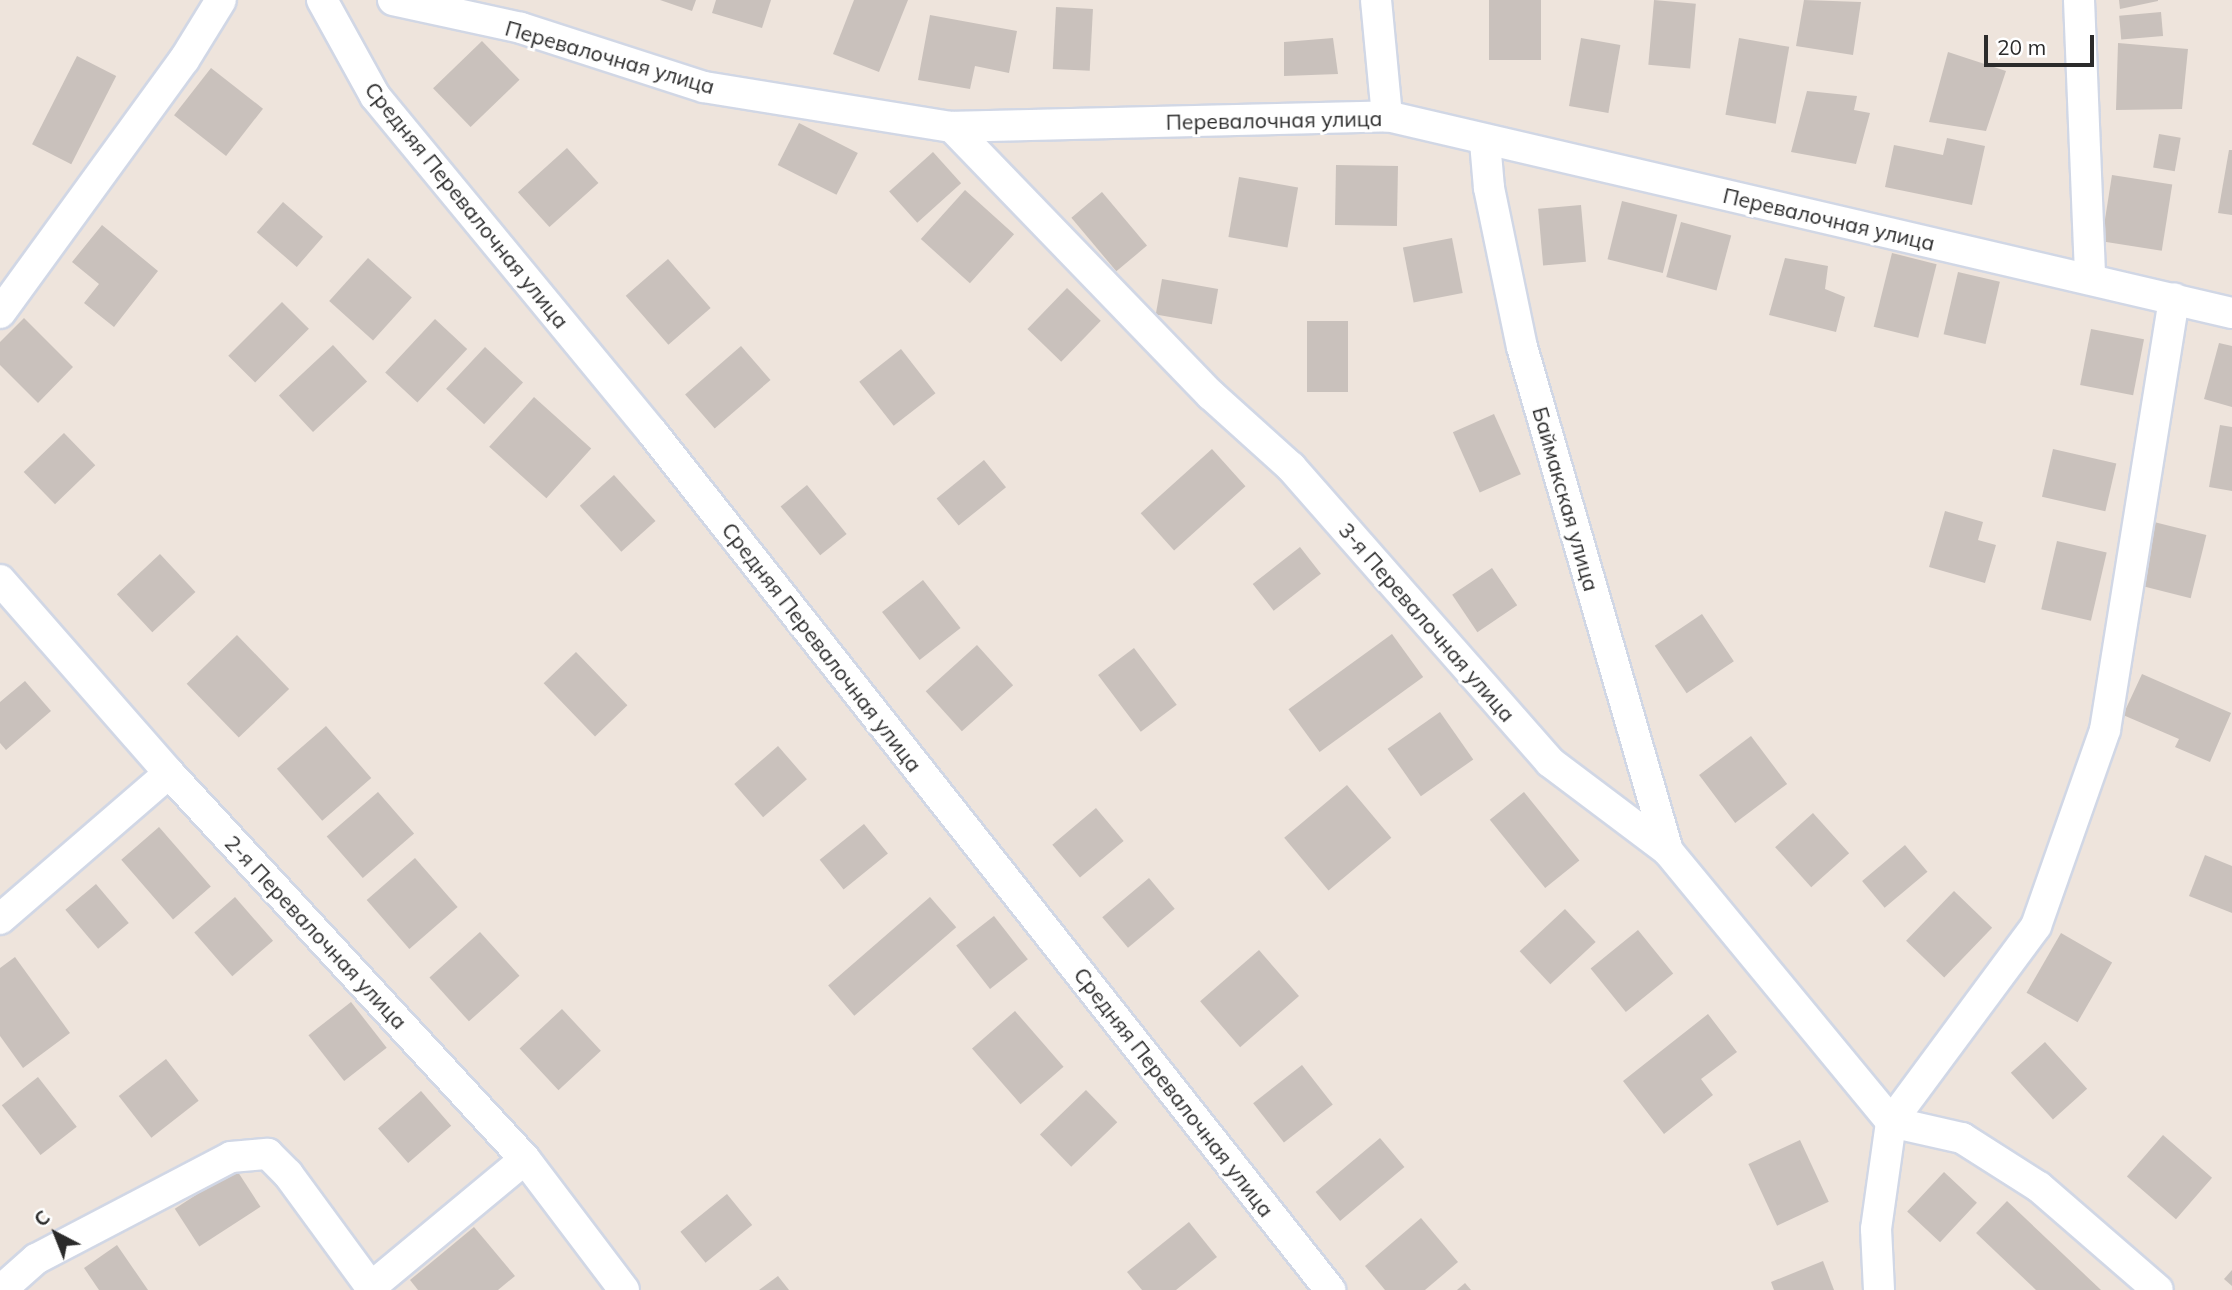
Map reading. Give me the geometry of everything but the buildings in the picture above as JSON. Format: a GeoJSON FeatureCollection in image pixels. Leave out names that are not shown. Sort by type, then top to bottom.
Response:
{"type":"FeatureCollection","features":[{"type":"Feature","properties":{"kind":"street"},"geometry":{"type":"LineString","coordinates":[[0,313],[184,60],[221,0]]}},
{"type":"Feature","properties":{"kind":"street","name":"Средняя Перевалочная улица"},"geometry":{"type":"LineString","coordinates":[[322,0],[375,96],[652,432],[1330,1290]]}},
{"type":"Feature","properties":{"kind":"street","name":"Перевалочная улица"},"geometry":{"type":"LineString","coordinates":[[393,0],[521,29],[704,87],[952,127],[1387,116],[1485,142],[2090,278],[2232,313]]}},
{"type":"Feature","properties":{"kind":"street"},"geometry":{"type":"LineString","coordinates":[[1376,0],[1387,116]]}},
{"type":"Feature","properties":{"kind":"street"},"geometry":{"type":"LineString","coordinates":[[2079,0],[2090,278]]}},
{"type":"Feature","properties":{"kind":"street","name":"3-я Перевалочная улица"},"geometry":{"type":"LineString","coordinates":[[952,127],[1212,395],[1291,467],[1550,762],[1668,851],[1891,1122]]}},
{"type":"Feature","properties":{"kind":"street","name":"Баймакская улица"},"geometry":{"type":"LineString","coordinates":[[1485,142],[1489,188],[1522,347],[1668,851]]}},
{"type":"Feature","properties":{"kind":"street"},"geometry":{"type":"LineString","coordinates":[[1879,1290],[1876,1229],[1891,1122],[2036,926],[2105,730],[2174,298]]}},
{"type":"Feature","properties":{"kind":"street","name":"2-я Перевалочная улица"},"geometry":{"type":"LineString","coordinates":[[0,580],[169,773],[525,1159],[624,1290]]}},
{"type":"Feature","properties":{"kind":"street"},"geometry":{"type":"LineString","coordinates":[[0,919],[169,773]]}},
{"type":"Feature","properties":{"kind":"street"},"geometry":{"type":"LineString","coordinates":[[1891,1122],[1962,1138],[2039,1187],[2158,1290]]}},
{"type":"Feature","properties":{"kind":"street"},"geometry":{"type":"LineString","coordinates":[[1,1290],[36,1259],[231,1157],[268,1154],[372,1289],[525,1159]]}}]}
